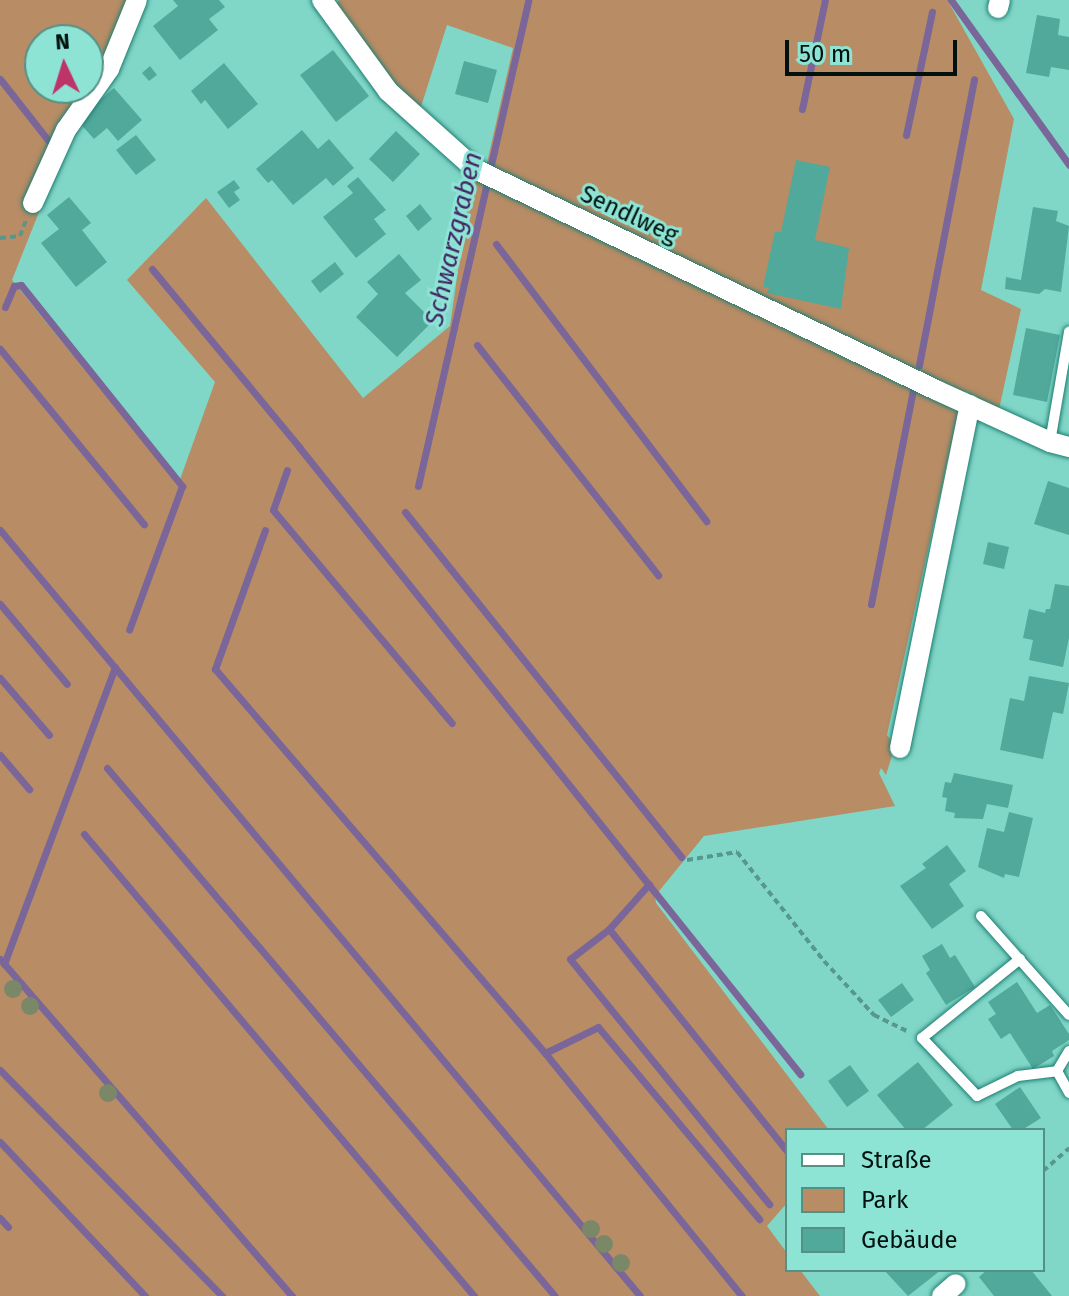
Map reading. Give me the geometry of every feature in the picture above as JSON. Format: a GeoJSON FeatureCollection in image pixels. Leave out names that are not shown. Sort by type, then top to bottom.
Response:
{"type":"FeatureCollection","features":[{"type":"Feature","properties":{"kind":"street"},"geometry":{"type":"LineString","coordinates":[[33,203],[66,130],[109,69],[137,0]]}},
{"type":"Feature","properties":{"kind":"street","name":"Sendlweg"},"geometry":{"type":"LineString","coordinates":[[322,0],[388,91],[475,169],[507,187],[970,405],[1060,444]]}},
{"type":"Feature","properties":{"kind":"street"},"geometry":{"type":"LineString","coordinates":[[900,748],[970,405]]}},
{"type":"Feature","properties":{"kind":"lane"},"geometry":{"type":"LineString","coordinates":[[1060,444],[1069,332]]}},
{"type":"Feature","properties":{"kind":"lane"},"geometry":{"type":"LineString","coordinates":[[981,916],[1069,1015]]}},
{"type":"Feature","properties":{"kind":"lane"},"geometry":{"type":"LineString","coordinates":[[1020,959],[922,1038],[977,1096],[1018,1076],[1057,1071]]}},
{"type":"Feature","properties":{"kind":"lane"},"geometry":{"type":"LineString","coordinates":[[1057,1071],[1069,1051]]}},
{"type":"Feature","properties":{"kind":"lane"},"geometry":{"type":"LineString","coordinates":[[1057,1071],[1069,1093]]}},
{"type":"Feature","properties":{"kind":"path"},"geometry":{"type":"LineString","coordinates":[[0,238],[20,236],[33,203]]}},
{"type":"Feature","properties":{"kind":"path"},"geometry":{"type":"LineString","coordinates":[[687,860],[737,852],[824,961],[874,1015],[922,1038]]}},
{"type":"Feature","properties":{"kind":"path"},"geometry":{"type":"LineString","coordinates":[[1045,1169],[1069,1148]]}},
{"type":"Feature","properties":{"kind":"green space"},"geometry":{"type":"Polygon","coordinates":[[[0,0],[142,0],[104,71],[104,24],[24,24],[24,104],[86,104],[70,134],[12,280],[178,485],[215,382],[127,280],[206,198],[363,398],[450,326],[471,180],[487,163],[513,48],[447,25],[418,116],[333,8],[339,0],[952,0],[949,3],[1014,119],[981,290],[1021,309],[998,414],[966,391],[958,414],[887,735],[895,746],[886,775],[881,768],[879,773],[895,806],[704,836],[655,896],[656,903],[827,1128],[785,1128],[785,1205],[767,1226],[785,1250],[785,1272],[802,1272],[820,1296],[0,1296],[0,0]]]}},
{"type":"Feature","properties":{"kind":"building"},"geometry":{"type":"Polygon","coordinates":[[[173,0],[219,0],[225,7],[209,19],[218,30],[180,60],[153,26],[178,6],[173,0]]]}},
{"type":"Feature","properties":{"kind":"building"},"geometry":{"type":"Polygon","coordinates":[[[1037,15],[1060,19],[1058,35],[1069,37],[1069,70],[1051,67],[1049,77],[1026,73],[1037,15]]]}},
{"type":"Feature","properties":{"kind":"building"},"geometry":{"type":"Polygon","coordinates":[[[333,50],[369,96],[336,122],[300,75],[333,50]]]}},
{"type":"Feature","properties":{"kind":"building"},"geometry":{"type":"Polygon","coordinates":[[[464,61],[497,70],[488,103],[455,94],[464,61]]]}},
{"type":"Feature","properties":{"kind":"building"},"geometry":{"type":"Polygon","coordinates":[[[224,63],[258,104],[228,129],[205,100],[201,104],[191,91],[224,63]]]}},
{"type":"Feature","properties":{"kind":"building"},"geometry":{"type":"Polygon","coordinates":[[[150,66],[157,75],[149,81],[142,73],[150,66]]]}},
{"type":"Feature","properties":{"kind":"building"},"geometry":{"type":"Polygon","coordinates":[[[114,88],[142,120],[118,141],[107,128],[94,139],[77,120],[96,104],[104,104],[104,97],[114,88]]]}},
{"type":"Feature","properties":{"kind":"building"},"geometry":{"type":"Polygon","coordinates":[[[302,130],[318,149],[329,139],[354,168],[333,186],[326,178],[293,205],[272,180],[268,183],[256,169],[302,130]]]}},
{"type":"Feature","properties":{"kind":"building"},"geometry":{"type":"Polygon","coordinates":[[[396,131],[420,154],[393,182],[369,159],[396,131]]]}},
{"type":"Feature","properties":{"kind":"building"},"geometry":{"type":"Polygon","coordinates":[[[136,135],[156,160],[136,175],[116,150],[136,135]]]}},
{"type":"Feature","properties":{"kind":"building"},"geometry":{"type":"Polygon","coordinates":[[[796,160],[830,167],[815,240],[849,248],[841,309],[767,293],[769,288],[763,287],[775,231],[781,232],[796,160]]]}},
{"type":"Feature","properties":{"kind":"building"},"geometry":{"type":"Polygon","coordinates":[[[358,177],[386,210],[374,219],[386,234],[356,258],[323,217],[353,193],[347,186],[358,177]]]}},
{"type":"Feature","properties":{"kind":"building"},"geometry":{"type":"Polygon","coordinates":[[[234,180],[240,188],[234,192],[240,200],[229,208],[217,192],[234,180]]]}},
{"type":"Feature","properties":{"kind":"building"},"geometry":{"type":"Polygon","coordinates":[[[69,197],[91,223],[82,230],[107,262],[76,287],[41,243],[59,229],[47,215],[69,197]]]}},
{"type":"Feature","properties":{"kind":"building"},"geometry":{"type":"Polygon","coordinates":[[[420,204],[432,219],[418,231],[406,216],[420,204]]]}},
{"type":"Feature","properties":{"kind":"building"},"geometry":{"type":"Polygon","coordinates":[[[1033,207],[1058,211],[1056,221],[1069,226],[1061,292],[1045,289],[1039,294],[1005,289],[1006,277],[1021,280],[1033,207]]]}},
{"type":"Feature","properties":{"kind":"building"},"geometry":{"type":"Polygon","coordinates":[[[399,254],[421,280],[405,293],[433,321],[397,357],[356,317],[378,294],[367,282],[399,254]]]}},
{"type":"Feature","properties":{"kind":"building"},"geometry":{"type":"Polygon","coordinates":[[[335,262],[344,274],[320,293],[311,281],[335,262]]]}},
{"type":"Feature","properties":{"kind":"building"},"geometry":{"type":"Polygon","coordinates":[[[1026,328],[1060,335],[1047,402],[1013,395],[1026,328]]]}},
{"type":"Feature","properties":{"kind":"building"},"geometry":{"type":"Polygon","coordinates":[[[1048,481],[1069,488],[1069,535],[1034,524],[1048,481]]]}},
{"type":"Feature","properties":{"kind":"building"},"geometry":{"type":"Polygon","coordinates":[[[988,542],[1009,547],[1004,569],[983,564],[988,542]]]}},
{"type":"Feature","properties":{"kind":"building"},"geometry":{"type":"Polygon","coordinates":[[[1055,584],[1069,586],[1069,638],[1063,667],[1029,660],[1033,640],[1023,638],[1029,609],[1045,613],[1046,609],[1050,609],[1055,584]]]}},
{"type":"Feature","properties":{"kind":"building"},"geometry":{"type":"Polygon","coordinates":[[[1029,676],[1069,683],[1063,714],[1053,712],[1043,759],[1000,750],[1010,698],[1024,701],[1029,676]]]}},
{"type":"Feature","properties":{"kind":"building"},"geometry":{"type":"Polygon","coordinates":[[[954,773],[1013,785],[1008,808],[987,804],[983,819],[954,818],[955,813],[945,811],[947,798],[942,797],[945,782],[951,783],[954,773]]]}},
{"type":"Feature","properties":{"kind":"building"},"geometry":{"type":"Polygon","coordinates":[[[1009,812],[1033,818],[1019,877],[1005,874],[1004,878],[978,867],[987,828],[1004,832],[1009,812]]]}},
{"type":"Feature","properties":{"kind":"building"},"geometry":{"type":"Polygon","coordinates":[[[947,845],[966,871],[949,884],[964,906],[932,929],[900,886],[926,868],[922,864],[947,845]]]}},
{"type":"Feature","properties":{"kind":"building"},"geometry":{"type":"Polygon","coordinates":[[[942,944],[950,958],[955,955],[975,987],[946,1005],[926,973],[930,970],[922,956],[942,944]]]}},
{"type":"Feature","properties":{"kind":"building"},"geometry":{"type":"Polygon","coordinates":[[[1017,982],[1037,1013],[1050,1005],[1069,1034],[1069,1040],[1052,1051],[1054,1056],[1033,1069],[1010,1033],[1001,1039],[988,1019],[996,1014],[988,1002],[1017,982]]]}},
{"type":"Feature","properties":{"kind":"building"},"geometry":{"type":"Polygon","coordinates":[[[902,983],[914,1000],[891,1017],[878,1000],[902,983]]]}},
{"type":"Feature","properties":{"kind":"building"},"geometry":{"type":"Polygon","coordinates":[[[918,1062],[953,1105],[924,1128],[904,1128],[877,1095],[918,1062]]]}},
{"type":"Feature","properties":{"kind":"building"},"geometry":{"type":"Polygon","coordinates":[[[850,1065],[869,1091],[847,1107],[828,1081],[850,1065]]]}},
{"type":"Feature","properties":{"kind":"building"},"geometry":{"type":"Polygon","coordinates":[[[1020,1087],[1041,1118],[1025,1128],[1012,1128],[995,1104],[1020,1087]]]}},
{"type":"Feature","properties":{"kind":"building"},"geometry":{"type":"Polygon","coordinates":[[[886,1272],[938,1272],[908,1296],[886,1272]]]}},
{"type":"Feature","properties":{"kind":"building"},"geometry":{"type":"Polygon","coordinates":[[[985,1272],[1033,1272],[1052,1296],[994,1296],[979,1277],[985,1272]]]}},
{"type":"Feature","properties":{"kind":"waterway","name":"Schwarzgraben"},"geometry":{"type":"LineString","coordinates":[[418,486],[528,0]]}},
{"type":"Feature","properties":{"kind":"waterway"},"geometry":{"type":"LineString","coordinates":[[802,109],[825,0]]}},
{"type":"Feature","properties":{"kind":"waterway","name":"Schwarzgraben"},"geometry":{"type":"LineString","coordinates":[[951,0],[1069,165]]}},
{"type":"Feature","properties":{"kind":"waterway"},"geometry":{"type":"LineString","coordinates":[[906,135],[932,12]]}},
{"type":"Feature","properties":{"kind":"waterway"},"geometry":{"type":"LineString","coordinates":[[0,79],[48,140]]}},
{"type":"Feature","properties":{"kind":"waterway"},"geometry":{"type":"LineString","coordinates":[[919,365],[974,79]]}},
{"type":"Feature","properties":{"kind":"waterway"},"geometry":{"type":"LineString","coordinates":[[496,244],[706,521]]}},
{"type":"Feature","properties":{"kind":"waterway"},"geometry":{"type":"LineString","coordinates":[[152,269],[299,447],[800,1074]]}},
{"type":"Feature","properties":{"kind":"waterway"},"geometry":{"type":"LineString","coordinates":[[5,307],[14,286],[21,285],[182,486],[129,630]]}},
{"type":"Feature","properties":{"kind":"waterway"},"geometry":{"type":"LineString","coordinates":[[477,345],[658,575]]}},
{"type":"Feature","properties":{"kind":"waterway"},"geometry":{"type":"LineString","coordinates":[[0,349],[144,524]]}},
{"type":"Feature","properties":{"kind":"waterway"},"geometry":{"type":"LineString","coordinates":[[871,604],[914,385]]}},
{"type":"Feature","properties":{"kind":"waterway"},"geometry":{"type":"LineString","coordinates":[[287,470],[273,510],[452,723]]}},
{"type":"Feature","properties":{"kind":"waterway"},"geometry":{"type":"LineString","coordinates":[[405,512],[681,857]]}},
{"type":"Feature","properties":{"kind":"waterway"},"geometry":{"type":"LineString","coordinates":[[0,530],[640,1296]]}},
{"type":"Feature","properties":{"kind":"waterway"},"geometry":{"type":"LineString","coordinates":[[265,530],[215,669],[545,1053],[742,1296]]}},
{"type":"Feature","properties":{"kind":"waterway"},"geometry":{"type":"LineString","coordinates":[[0,604],[67,684]]}},
{"type":"Feature","properties":{"kind":"waterway"},"geometry":{"type":"LineString","coordinates":[[4,964],[115,667]]}},
{"type":"Feature","properties":{"kind":"waterway"},"geometry":{"type":"LineString","coordinates":[[0,678],[49,735]]}},
{"type":"Feature","properties":{"kind":"waterway"},"geometry":{"type":"LineString","coordinates":[[0,755],[29,789]]}},
{"type":"Feature","properties":{"kind":"waterway"},"geometry":{"type":"LineString","coordinates":[[107,768],[555,1296]]}},
{"type":"Feature","properties":{"kind":"waterway"},"geometry":{"type":"LineString","coordinates":[[84,834],[474,1296]]}},
{"type":"Feature","properties":{"kind":"waterway"},"geometry":{"type":"LineString","coordinates":[[649,884],[609,929],[785,1149]]}},
{"type":"Feature","properties":{"kind":"waterway"},"geometry":{"type":"LineString","coordinates":[[609,929],[570,959],[769,1204]]}},
{"type":"Feature","properties":{"kind":"waterway"},"geometry":{"type":"LineString","coordinates":[[0,959],[292,1296]]}},
{"type":"Feature","properties":{"kind":"waterway"},"geometry":{"type":"LineString","coordinates":[[545,1053],[598,1027],[759,1219]]}},
{"type":"Feature","properties":{"kind":"waterway"},"geometry":{"type":"LineString","coordinates":[[0,1070],[222,1296]]}},
{"type":"Feature","properties":{"kind":"waterway"},"geometry":{"type":"LineString","coordinates":[[0,1142],[145,1296]]}},
{"type":"Feature","properties":{"kind":"waterway"},"geometry":{"type":"LineString","coordinates":[[0,1218],[8,1227]]}}]}
